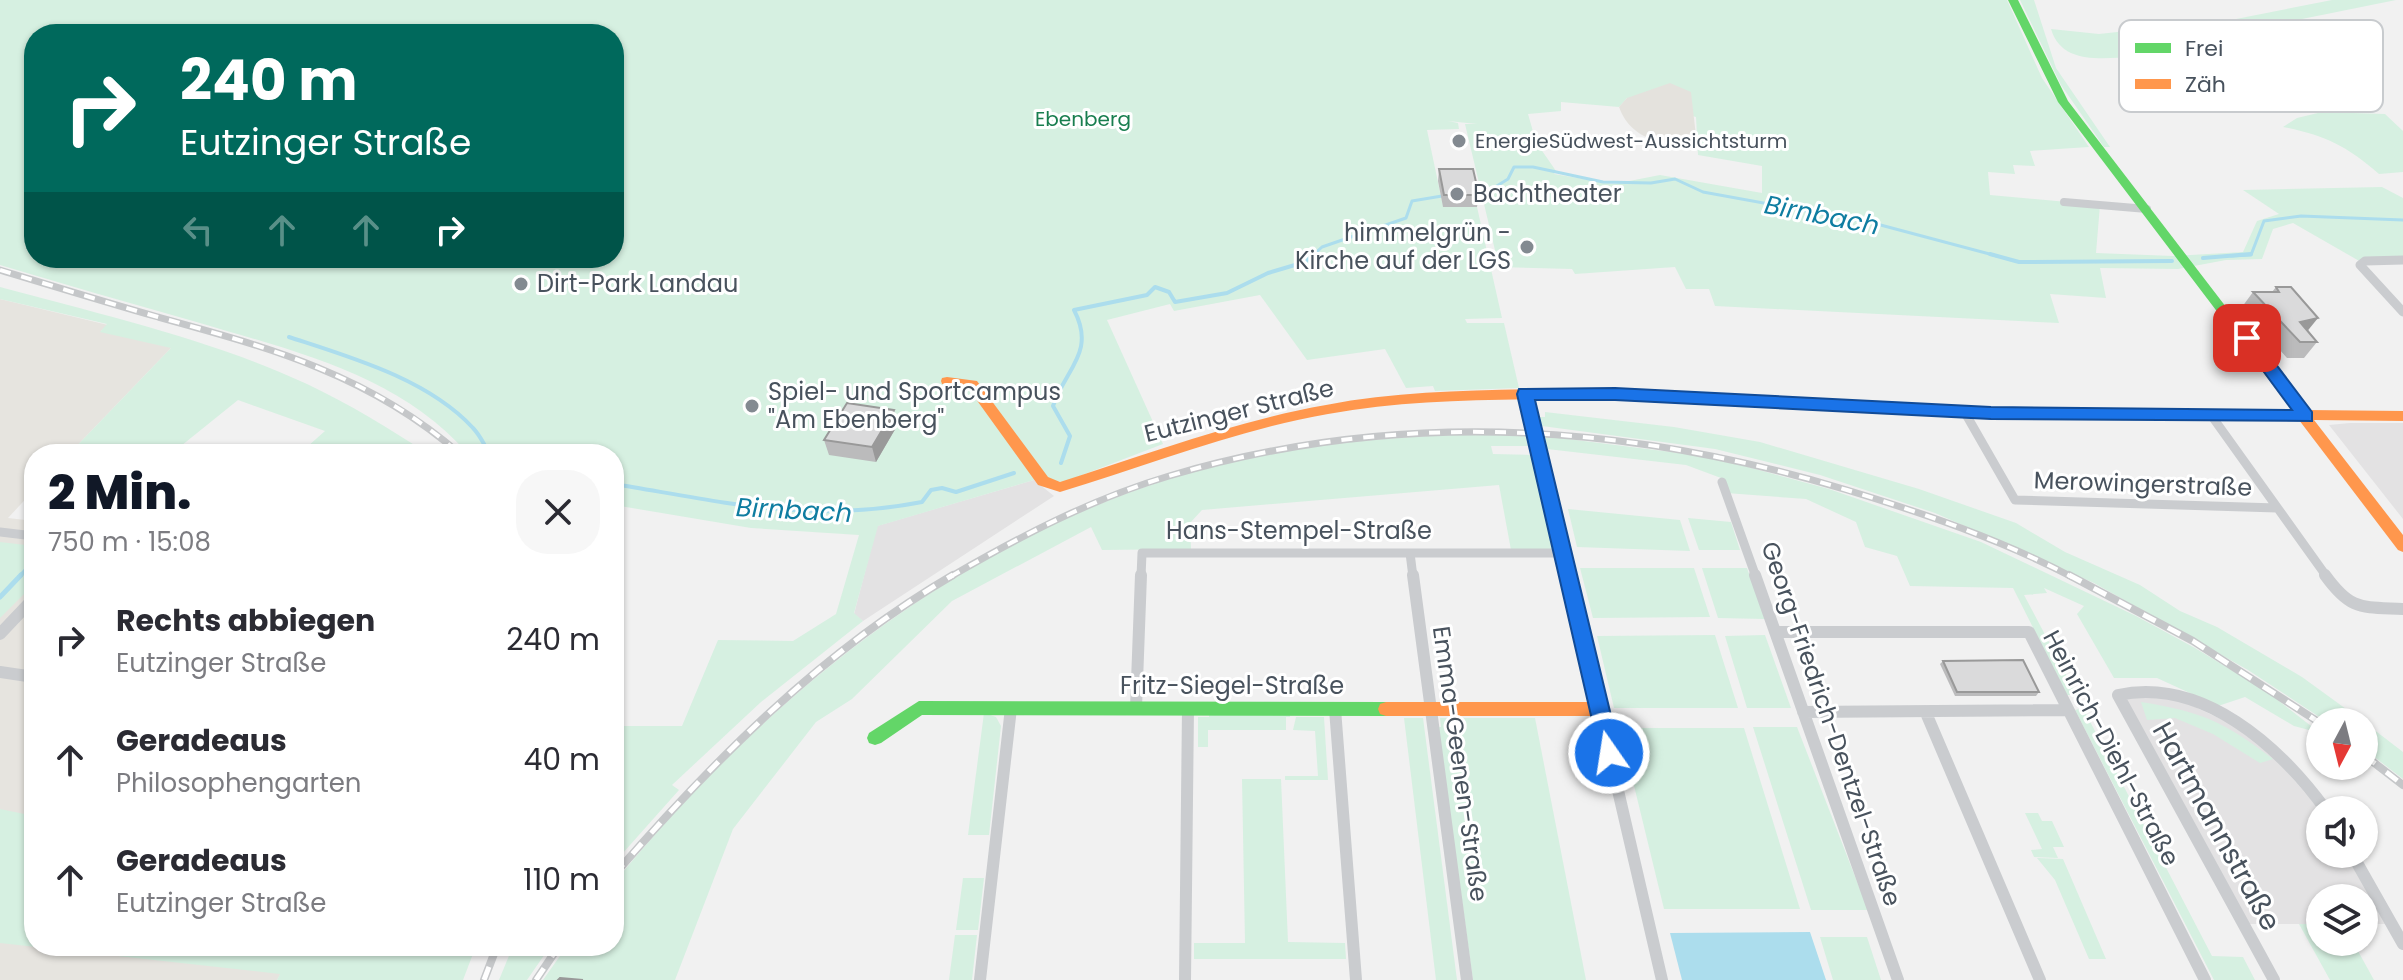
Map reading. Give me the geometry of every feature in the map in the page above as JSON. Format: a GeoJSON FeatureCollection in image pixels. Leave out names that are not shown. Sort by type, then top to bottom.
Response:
{"type":"FeatureCollection","features":[{"type":"Feature","properties":{"kind":"street"},"geometry":{"type":"LineString","coordinates":[[2013,0],[2052,85],[2403,546]]}},
{"type":"Feature","properties":{"kind":"street"},"geometry":{"type":"LineString","coordinates":[[2064,202],[2147,209]]}},
{"type":"Feature","properties":{"kind":"street"},"geometry":{"type":"LineString","coordinates":[[2403,260],[2361,262],[2403,312]]}},
{"type":"Feature","properties":{"kind":"street","name":"Eutzinger Straße"},"geometry":{"type":"LineString","coordinates":[[947,381],[972,384],[1043,481],[1060,487],[1221,434],[1328,409],[1421,396],[1525,394],[1964,411]]}},
{"type":"Feature","properties":{"kind":"street"},"geometry":{"type":"LineString","coordinates":[[1525,394],[1662,980]]}},
{"type":"Feature","properties":{"kind":"street"},"geometry":{"type":"LineString","coordinates":[[1964,411],[2403,416]]}},
{"type":"Feature","properties":{"kind":"street","name":"Merowingerstraße"},"geometry":{"type":"LineString","coordinates":[[1964,411],[2015,500],[2277,508]]}},
{"type":"Feature","properties":{"kind":"street"},"geometry":{"type":"LineString","coordinates":[[2211,415],[2342,599],[2355,607],[2403,609]]}},
{"type":"Feature","properties":{"kind":"street","name":"Georg-Friedrich-Dentzel-Straße"},"geometry":{"type":"LineString","coordinates":[[1722,482],[1898,980]]}},
{"type":"Feature","properties":{"kind":"street"},"geometry":{"type":"LineString","coordinates":[[0,532],[24,535]]}},
{"type":"Feature","properties":{"kind":"street","name":"Hans-Stempel-Straße"},"geometry":{"type":"LineString","coordinates":[[1136,708],[1142,553],[1563,553]]}},
{"type":"Feature","properties":{"kind":"street","name":"Emma-Geenen-Straße"},"geometry":{"type":"LineString","coordinates":[[1410,553],[1467,980]]}},
{"type":"Feature","properties":{"kind":"street"},"geometry":{"type":"LineString","coordinates":[[0,634],[24,609]]}},
{"type":"Feature","properties":{"kind":"street","name":"Heinrich-Diehl-Straße"},"geometry":{"type":"LineString","coordinates":[[1775,632],[2029,632],[2205,980]]}},
{"type":"Feature","properties":{"kind":"street"},"geometry":{"type":"LineString","coordinates":[[0,672],[24,676]]}},
{"type":"Feature","properties":{"kind":"street","name":"Hartmannstraße"},"geometry":{"type":"LineString","coordinates":[[2274,980],[2118,695],[2136,689],[2165,693],[2227,717],[2283,758],[2314,796]]}},
{"type":"Feature","properties":{"kind":"street","name":"Fritz-Siegel-Straße"},"geometry":{"type":"LineString","coordinates":[[875,738],[919,708],[1599,709]]}},
{"type":"Feature","properties":{"kind":"street"},"geometry":{"type":"LineString","coordinates":[[980,980],[1011,708]]}},
{"type":"Feature","properties":{"kind":"street"},"geometry":{"type":"LineString","coordinates":[[1185,980],[1188,708]]}},
{"type":"Feature","properties":{"kind":"street"},"geometry":{"type":"LineString","coordinates":[[1335,709],[1356,980]]}},
{"type":"Feature","properties":{"kind":"street"},"geometry":{"type":"LineString","coordinates":[[1803,712],[2068,710]]}},
{"type":"Feature","properties":{"kind":"street"},"geometry":{"type":"LineString","coordinates":[[1926,713],[2040,980]]}},
{"type":"Feature","properties":{"kind":"street"},"geometry":{"type":"LineString","coordinates":[[2360,868],[2403,944]]}},
{"type":"Feature","properties":{"kind":"shaded area"},"geometry":{"type":"Polygon","coordinates":[[[0,299],[108,325],[101,331],[172,347],[79,444],[24,444],[24,501],[8,518],[24,520],[24,956],[291,956],[277,980],[0,980],[0,299]]]}},
{"type":"Feature","properties":{"kind":"shaded area"},"geometry":{"type":"Polygon","coordinates":[[[2403,423],[2403,519],[2329,425],[2403,423]]]}},
{"type":"Feature","properties":{"kind":"shaded area"},"geometry":{"type":"Polygon","coordinates":[[[1034,480],[1054,496],[863,621],[854,614],[877,526],[1034,480]]]}},
{"type":"Feature","properties":{"kind":"shaded area"},"geometry":{"type":"Polygon","coordinates":[[[2165,693],[2255,735],[2308,796],[2306,868],[2359,868],[2369,884],[2306,884],[2306,924],[2244,924],[2118,695],[2165,693]]]}},
{"type":"Feature","properties":{"kind":"shaded area"},"geometry":{"type":"Polygon","coordinates":[[[2378,900],[2392,924],[2378,924],[2378,900]]]}},
{"type":"Feature","properties":{"kind":"green space","name":"Ebenberg"},"geometry":{"type":"Polygon","coordinates":[[[0,0],[2007,0],[2042,78],[2089,147],[2030,151],[2035,166],[2013,165],[2015,174],[1988,172],[1990,195],[2100,205],[2096,253],[2173,256],[2243,252],[2257,221],[2279,214],[2243,190],[2382,187],[2403,198],[2403,260],[2361,262],[2293,223],[2273,229],[2262,259],[2226,260],[2178,269],[2100,268],[2106,298],[2050,294],[2059,323],[1715,306],[1709,289],[1686,289],[1675,267],[1575,274],[1572,269],[1499,267],[1465,124],[1477,124],[1448,121],[1458,123],[1459,129],[1427,130],[1443,206],[1477,207],[1502,318],[1465,319],[1467,323],[1504,323],[1519,388],[1435,391],[1433,386],[1406,388],[1385,349],[1307,360],[1260,295],[1174,311],[1170,304],[1107,320],[1163,444],[1064,482],[1034,480],[878,526],[854,613],[863,621],[761,702],[672,785],[679,790],[624,852],[624,726],[682,726],[718,640],[793,641],[836,614],[859,535],[751,528],[624,507],[624,444],[458,444],[410,404],[376,384],[341,368],[267,343],[0,265],[0,0]],[[1627,98],[1619,107],[1561,102],[1561,111],[1528,114],[1536,142],[1556,171],[1554,174],[1614,184],[1660,175],[1762,193],[1762,166],[1698,155],[1696,117],[1627,98]]]}},
{"type":"Feature","properties":{"kind":"green space"},"geometry":{"type":"Polygon","coordinates":[[[2020,0],[2034,0],[2056,68],[2110,147],[2104,147],[2061,85],[2020,0]]]}},
{"type":"Feature","properties":{"kind":"green space"},"geometry":{"type":"Polygon","coordinates":[[[2332,0],[2396,0],[2297,20],[2227,20],[2332,0]]]}},
{"type":"Feature","properties":{"kind":"green space"},"geometry":{"type":"Polygon","coordinates":[[[2051,29],[2099,34],[2119,32],[2119,57],[2073,54],[2056,41],[2051,29]]]}},
{"type":"Feature","properties":{"kind":"green space"},"geometry":{"type":"Polygon","coordinates":[[[2322,112],[2385,114],[2403,131],[2403,172],[2379,174],[2334,143],[2283,127],[2297,118],[2322,112]]]}},
{"type":"Feature","properties":{"kind":"green space"},"geometry":{"type":"Polygon","coordinates":[[[0,287],[156,329],[233,354],[307,384],[412,444],[310,444],[325,431],[238,400],[183,444],[79,444],[171,348],[100,332],[107,324],[0,299],[0,287]]]}},
{"type":"Feature","properties":{"kind":"green space"},"geometry":{"type":"Polygon","coordinates":[[[1545,412],[1674,427],[1760,442],[1919,489],[2016,523],[2065,552],[2140,585],[2180,611],[2217,627],[2302,677],[2345,708],[2306,708],[2248,670],[2094,583],[1935,513],[1820,475],[1715,449],[1542,426],[1540,417],[1545,417],[1545,412]]]}},
{"type":"Feature","properties":{"kind":"green space"},"geometry":{"type":"Polygon","coordinates":[[[1525,435],[1528,446],[1491,446],[1493,454],[1534,455],[1557,551],[1511,550],[1499,485],[1202,510],[1190,523],[1191,549],[1102,550],[1091,527],[952,601],[852,699],[816,722],[733,829],[675,980],[543,980],[560,956],[624,956],[624,872],[678,810],[746,740],[819,675],[897,616],[979,563],[1066,519],[1157,483],[1252,457],[1308,447],[1423,436],[1525,435]]]}},
{"type":"Feature","properties":{"kind":"green space"},"geometry":{"type":"Polygon","coordinates":[[[1544,436],[1711,457],[1829,489],[1981,542],[2136,616],[2195,648],[2266,691],[2306,722],[2306,729],[2294,726],[2245,697],[2218,706],[2157,678],[2114,678],[2077,614],[2084,606],[2044,588],[2047,593],[2024,595],[2077,695],[2067,695],[2013,588],[1910,586],[1897,556],[1865,547],[1856,522],[1806,499],[1726,493],[1721,478],[1686,465],[1547,449],[1544,436]]]}},
{"type":"Feature","properties":{"kind":"green space"},"geometry":{"type":"Polygon","coordinates":[[[1568,509],[1680,520],[1690,551],[1577,547],[1568,509]]]}},
{"type":"Feature","properties":{"kind":"green space"},"geometry":{"type":"Polygon","coordinates":[[[1688,518],[1731,522],[1740,550],[1699,550],[1688,518]]]}},
{"type":"Feature","properties":{"kind":"green space"},"geometry":{"type":"Polygon","coordinates":[[[0,542],[24,545],[24,594],[0,618],[0,542]]]}},
{"type":"Feature","properties":{"kind":"green space"},"geometry":{"type":"Polygon","coordinates":[[[1580,568],[1694,568],[1710,617],[1593,618],[1580,568]]]}},
{"type":"Feature","properties":{"kind":"green space"},"geometry":{"type":"Polygon","coordinates":[[[1702,568],[1747,568],[1765,619],[1718,618],[1702,568]]]}},
{"type":"Feature","properties":{"kind":"green space"},"geometry":{"type":"Polygon","coordinates":[[[1715,635],[1738,708],[1614,708],[1597,636],[1715,635]]]}},
{"type":"Feature","properties":{"kind":"green space"},"geometry":{"type":"Polygon","coordinates":[[[1765,635],[1791,708],[1747,708],[1725,636],[1765,635]]]}},
{"type":"Feature","properties":{"kind":"green space"},"geometry":{"type":"Polygon","coordinates":[[[2141,702],[2211,720],[2240,735],[2273,759],[2260,763],[2213,734],[2175,718],[2147,720],[2141,702]]]}},
{"type":"Feature","properties":{"kind":"green space"},"geometry":{"type":"Polygon","coordinates":[[[2083,708],[2212,956],[2243,957],[2255,980],[2214,980],[2075,710],[2083,708]]]}},
{"type":"Feature","properties":{"kind":"green space"},"geometry":{"type":"Polygon","coordinates":[[[984,713],[996,717],[1001,726],[989,835],[968,835],[984,713]]]}},
{"type":"Feature","properties":{"kind":"green space"},"geometry":{"type":"Polygon","coordinates":[[[1209,713],[1290,713],[1290,717],[1286,717],[1286,730],[1208,730],[1208,747],[1198,747],[1198,717],[1209,717],[1209,713]]]}},
{"type":"Feature","properties":{"kind":"green space"},"geometry":{"type":"Polygon","coordinates":[[[1296,717],[1324,717],[1328,780],[1285,780],[1285,776],[1318,776],[1315,731],[1293,730],[1296,717]]]}},
{"type":"Feature","properties":{"kind":"green space"},"geometry":{"type":"Polygon","coordinates":[[[1404,718],[1423,718],[1457,980],[1436,980],[1404,718]]]}},
{"type":"Feature","properties":{"kind":"green space"},"geometry":{"type":"Polygon","coordinates":[[[1440,718],[1535,718],[1586,980],[1473,980],[1438,727],[1441,727],[1440,718]]]}},
{"type":"Feature","properties":{"kind":"green space"},"geometry":{"type":"Polygon","coordinates":[[[1753,727],[1797,727],[1868,910],[1811,910],[1753,727]]]}},
{"type":"Feature","properties":{"kind":"green space"},"geometry":{"type":"Polygon","coordinates":[[[1620,728],[1744,728],[1800,909],[1664,909],[1620,728]]]}},
{"type":"Feature","properties":{"kind":"green space"},"geometry":{"type":"Polygon","coordinates":[[[2378,733],[2403,752],[2403,779],[2378,760],[2378,733]]]}},
{"type":"Feature","properties":{"kind":"green space"},"geometry":{"type":"Polygon","coordinates":[[[1242,779],[1281,779],[1288,942],[1345,943],[1346,959],[1194,959],[1194,943],[1245,943],[1242,779]]]}},
{"type":"Feature","properties":{"kind":"green space"},"geometry":{"type":"Polygon","coordinates":[[[0,809],[24,814],[24,946],[0,943],[0,809]]]}},
{"type":"Feature","properties":{"kind":"green space"},"geometry":{"type":"Polygon","coordinates":[[[2025,813],[2038,813],[2042,821],[2052,821],[2064,847],[2053,847],[2058,858],[2034,857],[2031,850],[2042,849],[2025,813]]]}},
{"type":"Feature","properties":{"kind":"green space"},"geometry":{"type":"Polygon","coordinates":[[[2037,858],[2063,859],[2106,959],[2089,959],[2055,880],[2037,858]]]}},
{"type":"Feature","properties":{"kind":"green space"},"geometry":{"type":"Polygon","coordinates":[[[963,878],[984,878],[978,930],[956,930],[963,878]]]}},
{"type":"Feature","properties":{"kind":"green space"},"geometry":{"type":"Polygon","coordinates":[[[2299,924],[2306,924],[2306,937],[2299,924]]]}},
{"type":"Feature","properties":{"kind":"green space"},"geometry":{"type":"Polygon","coordinates":[[[955,935],[977,935],[972,980],[949,980],[955,935]]]}},
{"type":"Feature","properties":{"kind":"green space"},"geometry":{"type":"Polygon","coordinates":[[[1820,937],[1867,937],[1881,980],[1833,980],[1820,937]]]}},
{"type":"Feature","properties":{"kind":"green space"},"geometry":{"type":"Polygon","coordinates":[[[117,956],[472,956],[463,980],[277,980],[280,974],[117,956]]]}},
{"type":"Feature","properties":{"kind":"green space"},"geometry":{"type":"Polygon","coordinates":[[[509,956],[544,956],[527,980],[499,980],[509,956]]]}},
{"type":"Feature","properties":{"kind":"green space"},"geometry":{"type":"Polygon","coordinates":[[[2317,956],[2361,956],[2374,980],[2330,980],[2317,956]]]}},
{"type":"Feature","properties":{"kind":"sand"},"geometry":{"type":"Polygon","coordinates":[[[1670,83],[1691,92],[1697,145],[1650,139],[1632,128],[1619,107],[1627,98],[1670,83]]]}},
{"type":"Feature","properties":{"kind":"water"},"geometry":{"type":"Polygon","coordinates":[[[1810,932],[1826,980],[1682,980],[1670,933],[1810,932]]]}},
{"type":"Feature","properties":{"kind":"building"},"geometry":{"type":"Polygon","coordinates":[[[1439,169],[1473,169],[1479,195],[1444,195],[1439,169]]]}},
{"type":"Feature","properties":{"kind":"building"},"geometry":{"type":"Polygon","coordinates":[[[2276,287],[2291,287],[2318,318],[2300,322],[2317,342],[2300,342],[2253,292],[2279,292],[2276,287]]]}},
{"type":"Feature","properties":{"kind":"building"},"geometry":{"type":"Polygon","coordinates":[[[847,403],[894,410],[872,447],[824,440],[847,403]]]}},
{"type":"Feature","properties":{"kind":"building"},"geometry":{"type":"Polygon","coordinates":[[[2023,660],[2039,692],[1957,692],[1943,661],[2023,660]]]}},
{"type":"Feature","properties":{"kind":"waterway","name":"Birnbach"},"geometry":{"type":"LineString","coordinates":[[1484,194],[1508,179],[1514,167],[1533,167],[1603,182],[1651,183],[1675,179],[1703,192],[1873,223],[1997,256]]}},
{"type":"Feature","properties":{"kind":"waterway","name":"Birnbach"},"geometry":{"type":"LineString","coordinates":[[1312,256],[1322,247],[1406,218],[1412,201],[1442,196]]}},
{"type":"Feature","properties":{"kind":"waterway","name":"Birnbach"},"geometry":{"type":"LineString","coordinates":[[2231,256],[2251,255],[2264,221],[2301,216],[2403,220]]}},
{"type":"Feature","properties":{"kind":"waterway","name":"Birnbach"},"geometry":{"type":"LineString","coordinates":[[1061,463],[1070,436],[1053,406],[1080,349],[1082,337],[1074,310],[1147,295],[1155,287],[1169,292],[1175,302],[1227,293],[1268,273],[1305,262],[1314,254]]}},
{"type":"Feature","properties":{"kind":"waterway","name":"Birnbach"},"geometry":{"type":"LineString","coordinates":[[1990,254],[2019,262],[2172,261]]}},
{"type":"Feature","properties":{"kind":"waterway","name":"Birnbach"},"geometry":{"type":"LineString","coordinates":[[2203,258],[2251,254]]}},
{"type":"Feature","properties":{"kind":"waterway","name":"Birnbach"},"geometry":{"type":"LineString","coordinates":[[289,337],[411,383],[455,411],[484,444]]}},
{"type":"Feature","properties":{"kind":"waterway","name":"Birnbach"},"geometry":{"type":"LineString","coordinates":[[624,486],[767,508],[842,511],[922,502],[931,490],[942,488],[956,492],[1014,473]]}},
{"type":"Feature","properties":{"kind":"waterway","name":"Birnbach"},"geometry":{"type":"LineString","coordinates":[[19,577],[24,572]]}},
{"type":"Feature","properties":{"kind":"waterway","name":"Birnbach"},"geometry":{"type":"LineString","coordinates":[[0,597],[21,575]]}},
{"type":"Feature","properties":{"kind":"railway"},"geometry":{"type":"LineString","coordinates":[[0,270],[240,340],[318,368],[391,404],[447,444]]}},
{"type":"Feature","properties":{"kind":"railway"},"geometry":{"type":"LineString","coordinates":[[950,577],[1056,520],[1169,476],[1254,455],[1339,440],[1424,433],[1509,432],[1594,438],[1763,467],[1933,518],[1990,539],[2072,577]]}},
{"type":"Feature","properties":{"kind":"railway"},"geometry":{"type":"LineString","coordinates":[[624,864],[690,791],[771,711],[858,638],[953,575]]}},
{"type":"Feature","properties":{"kind":"railway"},"geometry":{"type":"LineString","coordinates":[[2069,575],[2193,641],[2306,714]]}},
{"type":"Feature","properties":{"kind":"railway"},"geometry":{"type":"LineString","coordinates":[[2378,766],[2403,785]]}},
{"type":"Feature","properties":{"kind":"railway"},"geometry":{"type":"LineString","coordinates":[[484,980],[493,956]]}},
{"type":"Feature","properties":{"kind":"railway"},"geometry":{"type":"LineString","coordinates":[[536,980],[552,956]]}},
{"type":"Feature","properties":{"kind":"traffic: fast"},"geometry":{"type":"LineString","coordinates":[[2013,0],[2063,102],[2232,323]]}},
{"type":"Feature","properties":{"kind":"traffic: fast"},"geometry":{"type":"LineString","coordinates":[[1540,394],[1615,394],[1991,413],[2180,414]]}},
{"type":"Feature","properties":{"kind":"traffic: fast"},"geometry":{"type":"LineString","coordinates":[[875,738],[919,708],[1386,709]]}},
{"type":"Feature","properties":{"kind":"traffic: slow"},"geometry":{"type":"LineString","coordinates":[[2232,323],[2403,546]]}},
{"type":"Feature","properties":{"kind":"traffic: slow"},"geometry":{"type":"LineString","coordinates":[[947,381],[972,384],[1043,481],[1060,487],[1210,439],[1325,409],[1408,398],[1540,394]]}},
{"type":"Feature","properties":{"kind":"traffic: slow"},"geometry":{"type":"LineString","coordinates":[[2180,414],[2403,416]]}},
{"type":"Feature","properties":{"kind":"traffic: slow"},"geometry":{"type":"LineString","coordinates":[[1386,709],[1599,709]]}},
{"type":"Feature","properties":{"kind":"place","name":"EnergieSüdwest-Aussichtsturm"},"geometry":{"type":"Point","coordinates":[1459,141]}},
{"type":"Feature","properties":{"kind":"place","name":"Bachtheater"},"geometry":{"type":"Point","coordinates":[1457,194]}},
{"type":"Feature","properties":{"kind":"place","name":"himmelgrün - Kirche auf der LGS"},"geometry":{"type":"Point","coordinates":[1527,247]}},
{"type":"Feature","properties":{"kind":"place","name":"Dirt-Park Landau"},"geometry":{"type":"Point","coordinates":[521,284]}},
{"type":"Feature","properties":{"kind":"place","name":"Spiel- und Sportcampus \"Am Ebenberg\""},"geometry":{"type":"Point","coordinates":[752,406]}},
{"type":"Feature","properties":{"kind":"route"},"geometry":{"type":"LineString","coordinates":[[1609,753],[1525,394],[1615,394],[1991,413],[2306,417],[2247,338]]}}]}
